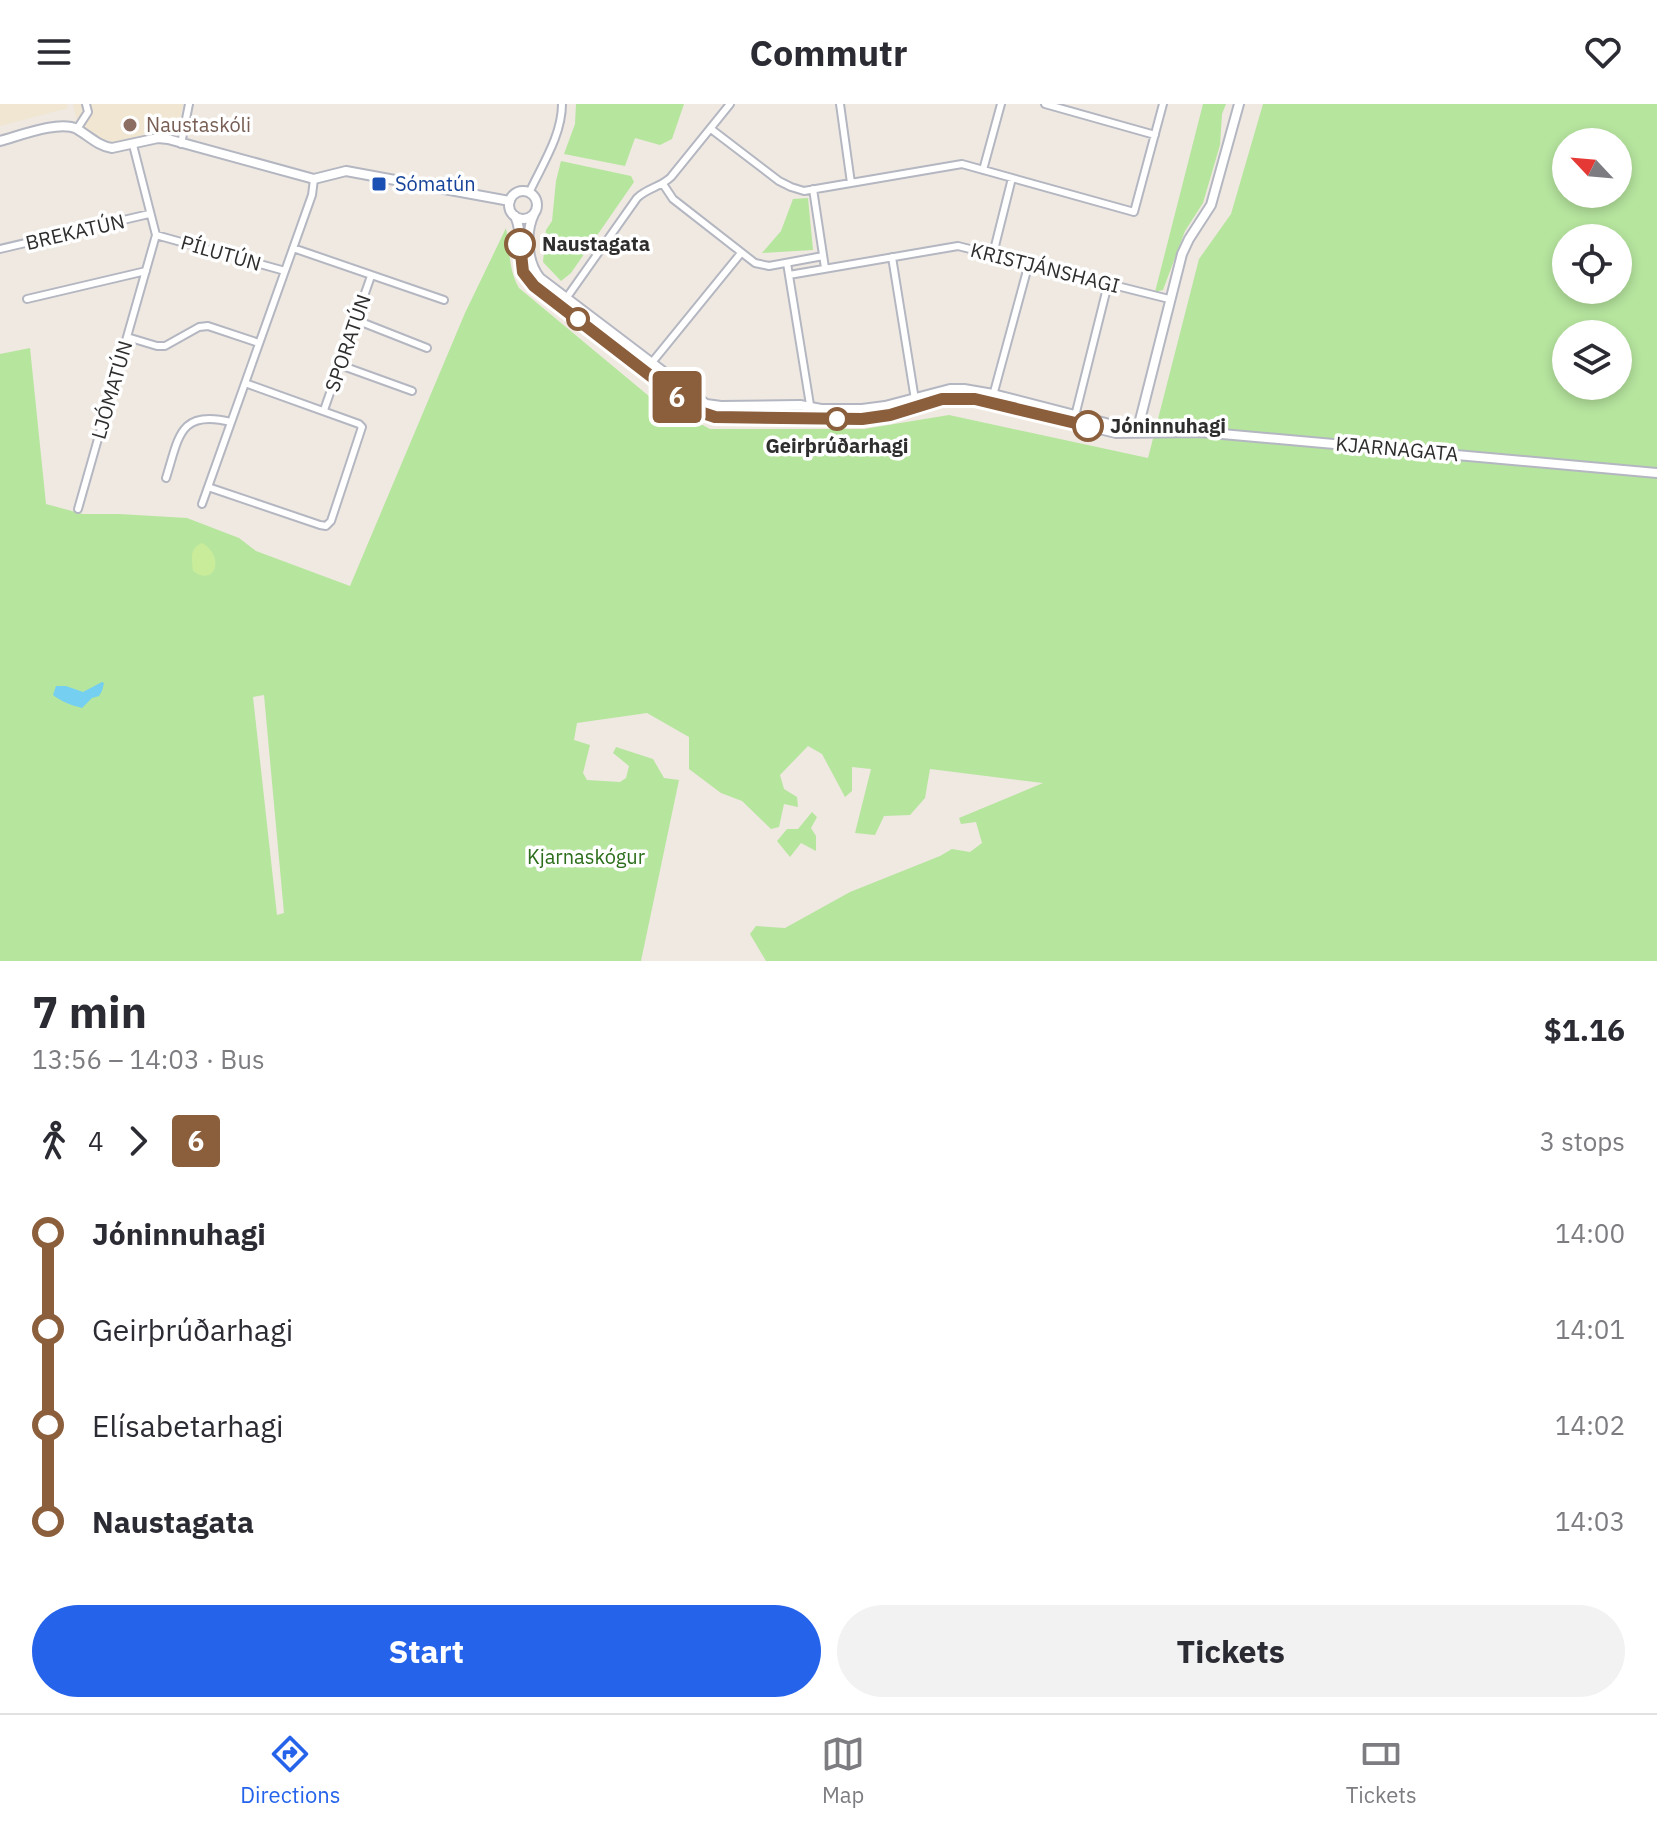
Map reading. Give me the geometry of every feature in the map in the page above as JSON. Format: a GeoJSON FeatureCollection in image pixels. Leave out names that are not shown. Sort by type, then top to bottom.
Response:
{"type":"FeatureCollection","features":[{"type":"Feature","properties":{"kind":"street"},"geometry":{"type":"LineString","coordinates":[[77,129],[88,112],[86,104]]}},
{"type":"Feature","properties":{"kind":"street"},"geometry":{"type":"LineString","coordinates":[[181,144],[189,104]]}},
{"type":"Feature","properties":{"kind":"street"},"geometry":{"type":"LineString","coordinates":[[529,193],[559,125],[562,104]]}},
{"type":"Feature","properties":{"kind":"street"},"geometry":{"type":"LineString","coordinates":[[561,306],[637,198],[671,177],[730,104]]}},
{"type":"Feature","properties":{"kind":"street"},"geometry":{"type":"LineString","coordinates":[[851,104],[840,105],[851,183]]}},
{"type":"Feature","properties":{"kind":"street"},"geometry":{"type":"LineString","coordinates":[[983,170],[1001,104]]}},
{"type":"Feature","properties":{"kind":"street"},"geometry":{"type":"LineString","coordinates":[[1045,104],[1155,135]]}},
{"type":"Feature","properties":{"kind":"street"},"geometry":{"type":"LineString","coordinates":[[711,129],[779,181],[804,191],[962,164],[1134,212],[1163,104]]}},
{"type":"Feature","properties":{"kind":"street"},"geometry":{"type":"LineString","coordinates":[[1137,432],[1185,246],[1213,201],[1239,104]]}},
{"type":"Feature","properties":{"kind":"street"},"geometry":{"type":"LineString","coordinates":[[0,141],[68,126],[106,148],[158,138],[168,139],[314,179],[346,171],[510,201]]}},
{"type":"Feature","properties":{"kind":"street"},"geometry":{"type":"LineString","coordinates":[[133,145],[156,235]]}},
{"type":"Feature","properties":{"kind":"street"},"geometry":{"type":"LineString","coordinates":[[993,254],[1012,178]]}},
{"type":"Feature","properties":{"kind":"street"},"geometry":{"type":"LineString","coordinates":[[202,504],[312,195],[314,179]]}},
{"type":"Feature","properties":{"kind":"street"},"geometry":{"type":"LineString","coordinates":[[663,184],[673,199],[760,265],[823,256]]}},
{"type":"Feature","properties":{"kind":"street"},"geometry":{"type":"LineString","coordinates":[[813,189],[825,268]]}},
{"type":"Feature","properties":{"kind":"street"},"geometry":{"type":"LineString","coordinates":[[518,192],[529,193],[537,205],[534,214],[527,219],[515,216],[510,209],[510,201],[518,192]]}},
{"type":"Feature","properties":{"kind":"street","name":"BREKATÚN"},"geometry":{"type":"LineString","coordinates":[[0,249],[149,214]]}},
{"type":"Feature","properties":{"kind":"street","name":"KJARNAGATA"},"geometry":{"type":"LineString","coordinates":[[534,214],[530,228],[532,265],[540,278],[648,367],[687,404],[715,417],[876,417],[890,415],[950,389],[964,389],[1074,419],[1137,432],[1200,432],[1657,473]]}},
{"type":"Feature","properties":{"kind":"street","name":"KJARNAGATA"},"geometry":{"type":"LineString","coordinates":[[515,216],[522,266],[534,286],[706,404],[800,405],[821,409],[873,408],[916,402]]}},
{"type":"Feature","properties":{"kind":"street","name":"LJÓMATÚN"},"geometry":{"type":"LineString","coordinates":[[78,509],[156,235]]}},
{"type":"Feature","properties":{"kind":"street","name":"PÍLUTÚN"},"geometry":{"type":"LineString","coordinates":[[156,235],[285,271]]}},
{"type":"Feature","properties":{"kind":"street","name":"KRISTJÁNSHAGI"},"geometry":{"type":"LineString","coordinates":[[789,275],[958,246],[1169,299]]}},
{"type":"Feature","properties":{"kind":"street","name":"SPORATÚN"},"geometry":{"type":"LineString","coordinates":[[293,248],[444,300]]}},
{"type":"Feature","properties":{"kind":"street"},"geometry":{"type":"LineString","coordinates":[[648,367],[741,253]]}},
{"type":"Feature","properties":{"kind":"street"},"geometry":{"type":"LineString","coordinates":[[892,257],[916,402]]}},
{"type":"Feature","properties":{"kind":"street"},"geometry":{"type":"LineString","coordinates":[[787,263],[812,418]]}},
{"type":"Feature","properties":{"kind":"street"},"geometry":{"type":"LineString","coordinates":[[992,398],[1029,263]]}},
{"type":"Feature","properties":{"kind":"street"},"geometry":{"type":"LineString","coordinates":[[27,299],[146,271]]}},
{"type":"Feature","properties":{"kind":"street","name":"SPORATÚN"},"geometry":{"type":"LineString","coordinates":[[324,410],[371,276]]}},
{"type":"Feature","properties":{"kind":"street"},"geometry":{"type":"LineString","coordinates":[[1074,419],[1108,284]]}},
{"type":"Feature","properties":{"kind":"street"},"geometry":{"type":"LineString","coordinates":[[356,320],[427,348]]}},
{"type":"Feature","properties":{"kind":"street"},"geometry":{"type":"LineString","coordinates":[[127,337],[165,346],[199,327],[208,326],[259,343]]}},
{"type":"Feature","properties":{"kind":"street"},"geometry":{"type":"LineString","coordinates":[[340,365],[412,391]]}},
{"type":"Feature","properties":{"kind":"street"},"geometry":{"type":"LineString","coordinates":[[208,487],[320,525],[326,526],[331,521],[362,427],[324,410],[245,383]]}},
{"type":"Feature","properties":{"kind":"street"},"geometry":{"type":"LineString","coordinates":[[166,478],[178,438],[186,426],[210,417],[231,422]]}},
{"type":"Feature","properties":{"kind":"shaded area"},"geometry":{"type":"Polygon","coordinates":[[[0,104],[67,104],[68,108],[0,126],[0,104]]]}},
{"type":"Feature","properties":{"kind":"shaded area","name":"Naustaskóli"},"geometry":{"type":"Polygon","coordinates":[[[73,104],[183,104],[177,134],[160,131],[114,142],[99,138],[77,122],[73,104]]]}},
{"type":"Feature","properties":{"kind":"green space"},"geometry":{"type":"Polygon","coordinates":[[[576,104],[684,104],[672,139],[660,145],[635,138],[625,166],[564,154],[575,124],[576,104]]]}},
{"type":"Feature","properties":{"kind":"green space"},"geometry":{"type":"Polygon","coordinates":[[[1203,104],[1226,104],[1222,114],[1220,145],[1203,203],[1185,231],[1163,290],[1155,292],[1203,104]]]}},
{"type":"Feature","properties":{"kind":"green space","name":"Kjarnaskógur"},"geometry":{"type":"Polygon","coordinates":[[[1263,104],[1657,104],[1657,961],[766,961],[750,934],[756,926],[785,928],[850,892],[952,849],[970,852],[982,843],[976,822],[961,824],[959,818],[1043,783],[930,769],[925,798],[910,815],[884,816],[875,835],[855,833],[871,769],[852,767],[852,791],[845,797],[822,754],[808,746],[780,775],[784,789],[797,797],[798,807],[784,804],[779,827],[771,829],[742,801],[721,793],[689,769],[689,737],[647,713],[577,723],[574,740],[590,745],[583,773],[587,780],[620,782],[626,778],[629,766],[613,753],[616,747],[653,759],[664,778],[679,780],[641,961],[0,961],[0,354],[30,348],[46,504],[83,514],[187,518],[239,538],[256,551],[350,586],[465,313],[506,228],[511,266],[519,288],[650,397],[710,429],[864,429],[949,415],[1148,458],[1199,259],[1231,214],[1263,104]],[[264,695],[253,697],[277,915],[284,913],[264,695]]]}},
{"type":"Feature","properties":{"kind":"green space"},"geometry":{"type":"Polygon","coordinates":[[[561,161],[631,176],[634,182],[571,273],[561,281],[543,262],[546,230],[552,221],[561,161]]]}},
{"type":"Feature","properties":{"kind":"green space"},"geometry":{"type":"Polygon","coordinates":[[[808,198],[813,250],[762,253],[781,231],[793,199],[808,198]]]}},
{"type":"Feature","properties":{"kind":"green space"},"geometry":{"type":"Polygon","coordinates":[[[202,543],[214,555],[216,562],[212,573],[207,576],[193,571],[193,551],[202,543]]]}},
{"type":"Feature","properties":{"kind":"green space"},"geometry":{"type":"Polygon","coordinates":[[[812,812],[817,817],[811,828],[816,836],[816,851],[801,843],[790,857],[777,841],[787,829],[798,829],[812,812]]]}},
{"type":"Feature","properties":{"kind":"water"},"geometry":{"type":"Polygon","coordinates":[[[102,682],[99,696],[92,698],[82,708],[53,695],[56,686],[83,692],[102,682]]]}},
{"type":"Feature","properties":{"kind":"bus line","name":"6"},"geometry":{"type":"LineString","coordinates":[[520,244],[523,272],[534,286],[687,404],[715,417],[862,419],[957,398],[975,399],[1088,426]]}},
{"type":"Feature","properties":{"kind":"place","name":"Naustaskóli"},"geometry":{"type":"Point","coordinates":[130,125]}},
{"type":"Feature","properties":{"kind":"place","name":"Sómatún"},"geometry":{"type":"Point","coordinates":[379,184]}},
{"type":"Feature","properties":{"kind":"place","name":"Naustagata"},"geometry":{"type":"Point","coordinates":[520,244]}},
{"type":"Feature","properties":{"kind":"place","name":"Geirþrúðarhagi"},"geometry":{"type":"Point","coordinates":[837,419]}},
{"type":"Feature","properties":{"kind":"place","name":"Jóninnuhagi"},"geometry":{"type":"Point","coordinates":[1088,426]}}]}
